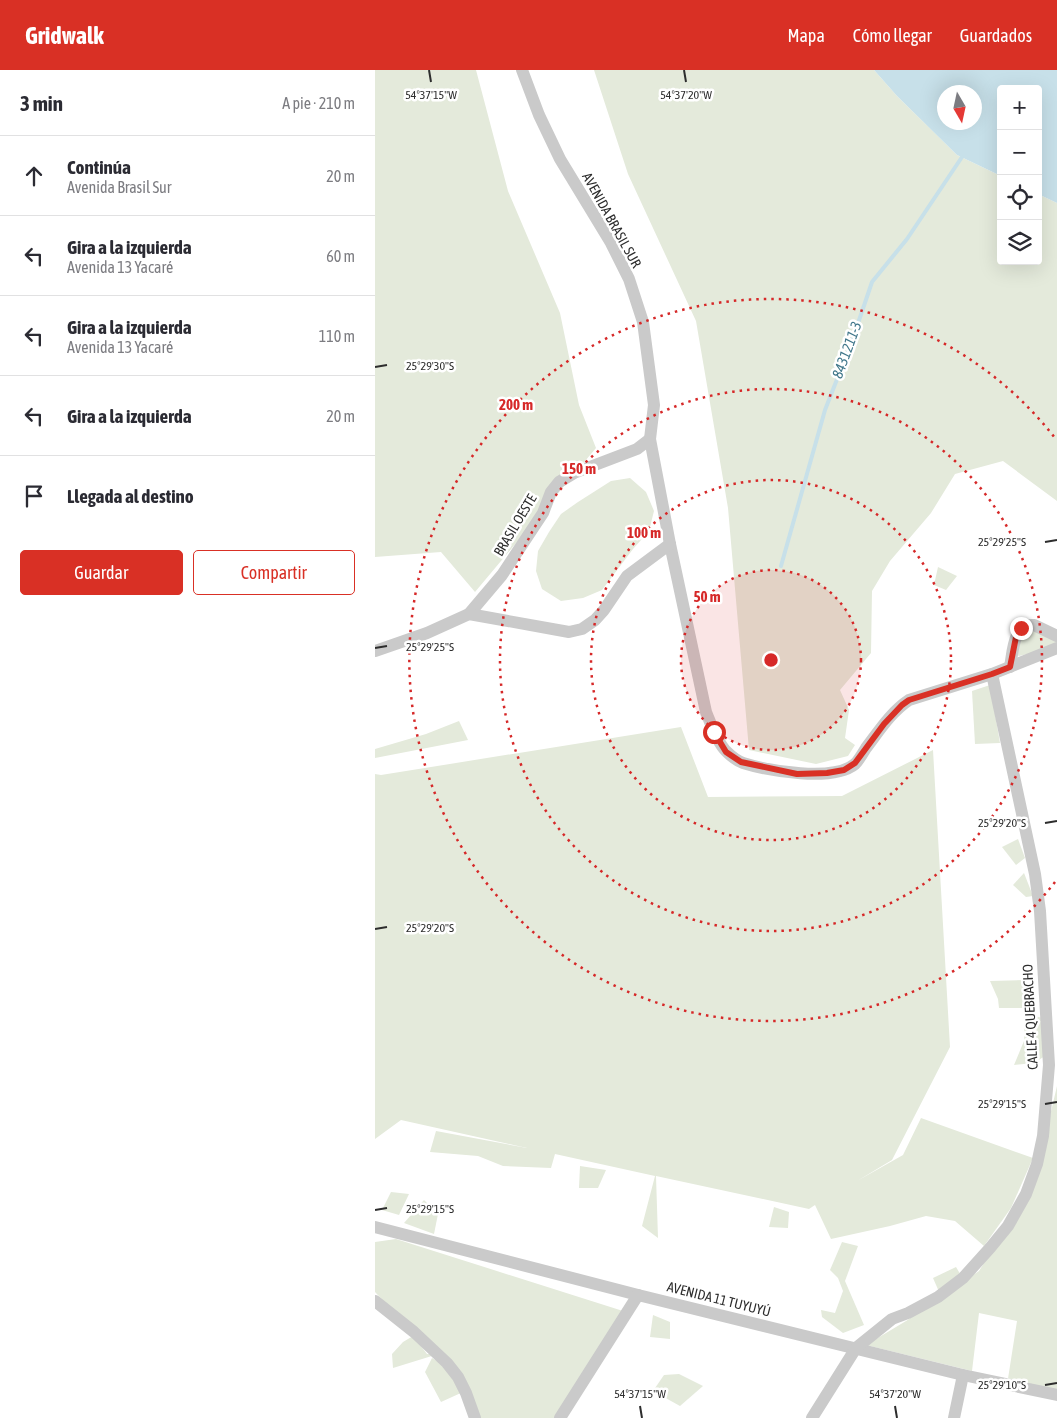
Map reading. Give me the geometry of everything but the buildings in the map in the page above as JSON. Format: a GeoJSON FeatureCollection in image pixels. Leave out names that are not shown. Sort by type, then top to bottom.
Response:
{"type":"FeatureCollection","features":[{"type":"Feature","properties":{"kind":"street","name":"AVENIDA BRASIL SUR"},"geometry":{"type":"LineString","coordinates":[[522,70],[539,115],[560,159],[611,243],[631,288],[643,322],[654,405],[650,439],[670,544],[706,712],[714,732],[726,752],[741,762],[797,774],[827,773],[844,770],[855,763],[884,724],[909,700],[992,674]]}},
{"type":"Feature","properties":{"kind":"street","name":"BRASIL OESTE"},"geometry":{"type":"LineString","coordinates":[[375,651],[427,633],[469,614],[502,575],[543,513],[551,492],[559,482],[574,473],[637,449],[650,439]]}},
{"type":"Feature","properties":{"kind":"street"},"geometry":{"type":"LineString","coordinates":[[469,614],[569,632],[582,629],[605,610],[627,576],[670,544]]}},
{"type":"Feature","properties":{"kind":"street"},"geometry":{"type":"LineString","coordinates":[[1010,667],[1016,637],[1021,628],[1034,625],[1057,636]]}},
{"type":"Feature","properties":{"kind":"street"},"geometry":{"type":"LineString","coordinates":[[992,674],[1057,648]]}},
{"type":"Feature","properties":{"kind":"street","name":"CALLE 4 QUEBRACHO"},"geometry":{"type":"LineString","coordinates":[[812,1418],[856,1348],[893,1319],[938,1297],[963,1278],[990,1248],[1007,1226],[1026,1194],[1037,1164],[1053,1066],[1040,911],[1035,874],[992,674]]}},
{"type":"Feature","properties":{"kind":"street","name":"AVENIDA 11 TUYUYÚ"},"geometry":{"type":"LineString","coordinates":[[375,1227],[638,1295],[963,1375],[1057,1395]]}},
{"type":"Feature","properties":{"kind":"street"},"geometry":{"type":"LineString","coordinates":[[560,1418],[638,1295]]}},
{"type":"Feature","properties":{"kind":"street"},"geometry":{"type":"LineString","coordinates":[[375,1301],[414,1332],[447,1363],[458,1377],[475,1418]]}},
{"type":"Feature","properties":{"kind":"street"},"geometry":{"type":"LineString","coordinates":[[954,1418],[963,1375]]}},
{"type":"Feature","properties":{"kind":"green space"},"geometry":{"type":"Polygon","coordinates":[[[375,70],[476,70],[508,191],[560,313],[579,405],[596,448],[475,592],[441,552],[375,557],[375,70]]]}},
{"type":"Feature","properties":{"kind":"green space"},"geometry":{"type":"Polygon","coordinates":[[[594,70],[874,70],[897,96],[957,155],[997,174],[997,265],[1042,265],[1042,196],[1057,203],[1057,501],[1003,461],[955,474],[931,513],[890,561],[872,591],[871,653],[840,690],[849,710],[845,738],[855,745],[848,756],[816,764],[749,750],[728,508],[696,321],[628,174],[594,70]]]}},
{"type":"Feature","properties":{"kind":"green space"},"geometry":{"type":"Polygon","coordinates":[[[630,478],[646,492],[654,511],[649,531],[602,590],[583,598],[561,601],[542,589],[536,571],[538,551],[561,514],[611,481],[630,478]]]}},
{"type":"Feature","properties":{"kind":"green space"},"geometry":{"type":"Polygon","coordinates":[[[938,567],[957,576],[946,590],[934,585],[938,567]]]}},
{"type":"Feature","properties":{"kind":"green space"},"geometry":{"type":"Polygon","coordinates":[[[1034,626],[1057,634],[1057,647],[1019,656],[1007,650],[1034,626]]]}},
{"type":"Feature","properties":{"kind":"green space"},"geometry":{"type":"Polygon","coordinates":[[[990,685],[1000,743],[975,744],[972,691],[990,685]]]}},
{"type":"Feature","properties":{"kind":"green space"},"geometry":{"type":"Polygon","coordinates":[[[459,721],[468,740],[375,758],[375,749],[426,734],[459,721]]]}},
{"type":"Feature","properties":{"kind":"green space"},"geometry":{"type":"Polygon","coordinates":[[[681,727],[708,797],[842,796],[933,750],[950,1047],[892,1160],[857,1181],[903,1155],[921,1118],[1033,1158],[1011,1208],[984,1246],[955,1221],[926,1216],[831,1239],[815,1205],[809,1209],[656,1176],[658,1238],[642,1226],[655,1176],[555,1154],[551,1168],[503,1166],[478,1156],[430,1152],[436,1131],[527,1148],[401,1120],[375,1139],[375,774],[381,775],[681,727]]]}},
{"type":"Feature","properties":{"kind":"green space"},"geometry":{"type":"Polygon","coordinates":[[[1018,839],[1025,858],[1016,865],[1002,847],[1018,839]]]}},
{"type":"Feature","properties":{"kind":"green space"},"geometry":{"type":"Polygon","coordinates":[[[1024,873],[1033,896],[1026,897],[1013,885],[1024,873]]]}},
{"type":"Feature","properties":{"kind":"green space"},"geometry":{"type":"Polygon","coordinates":[[[1024,980],[1026,1008],[999,1008],[998,999],[990,981],[1024,980]]]}},
{"type":"Feature","properties":{"kind":"green space"},"geometry":{"type":"Polygon","coordinates":[[[1025,1014],[1048,1019],[1045,1056],[1034,1063],[1014,1065],[1024,1041],[1025,1014]]]}},
{"type":"Feature","properties":{"kind":"green space"},"geometry":{"type":"Polygon","coordinates":[[[1057,1086],[1057,1394],[1007,1385],[1017,1321],[979,1313],[972,1371],[866,1345],[906,1321],[979,1271],[1034,1184],[1057,1086]]]}},
{"type":"Feature","properties":{"kind":"green space"},"geometry":{"type":"Polygon","coordinates":[[[580,1166],[606,1170],[598,1188],[579,1188],[580,1166]]]}},
{"type":"Feature","properties":{"kind":"green space"},"geometry":{"type":"Polygon","coordinates":[[[391,1192],[409,1194],[399,1215],[382,1210],[391,1192]]]}},
{"type":"Feature","properties":{"kind":"green space"},"geometry":{"type":"Polygon","coordinates":[[[424,1200],[438,1214],[434,1234],[404,1223],[424,1200]]]}},
{"type":"Feature","properties":{"kind":"green space"},"geometry":{"type":"Polygon","coordinates":[[[774,1207],[789,1212],[788,1228],[769,1227],[774,1207]]]}},
{"type":"Feature","properties":{"kind":"green space"},"geometry":{"type":"Polygon","coordinates":[[[396,1239],[623,1311],[557,1418],[477,1418],[463,1392],[441,1402],[425,1372],[432,1358],[442,1364],[435,1355],[393,1368],[392,1354],[403,1342],[413,1336],[427,1354],[434,1354],[375,1292],[375,1242],[396,1239]]]}},
{"type":"Feature","properties":{"kind":"green space"},"geometry":{"type":"Polygon","coordinates":[[[842,1242],[858,1246],[845,1281],[864,1325],[843,1333],[822,1317],[821,1310],[835,1313],[843,1291],[838,1278],[830,1270],[842,1242]]]}},
{"type":"Feature","properties":{"kind":"green space"},"geometry":{"type":"Polygon","coordinates":[[[956,1267],[962,1277],[940,1294],[933,1278],[956,1267]]]}},
{"type":"Feature","properties":{"kind":"green space"},"geometry":{"type":"Polygon","coordinates":[[[653,1315],[670,1322],[670,1339],[650,1337],[653,1315]]]}},
{"type":"Feature","properties":{"kind":"green space"},"geometry":{"type":"Polygon","coordinates":[[[679,1374],[703,1386],[680,1406],[653,1391],[664,1375],[679,1374]]]}},
{"type":"Feature","properties":{"kind":"water"},"geometry":{"type":"Polygon","coordinates":[[[874,70],[1057,70],[1057,203],[1042,196],[1042,85],[997,85],[997,174],[957,155],[897,96],[874,70]]]}},
{"type":"Feature","properties":{"kind":"waterway","name":"8431211-3"},"geometry":{"type":"LineString","coordinates":[[781,566],[825,410],[852,341],[872,282],[907,239],[962,157]]}},
{"type":"Feature","properties":{"kind":"route"},"geometry":{"type":"LineString","coordinates":[[714,732],[726,752],[741,762],[797,774],[827,773],[844,770],[855,763],[884,724],[909,700],[1010,667],[1016,637],[1021,628]]}}]}
